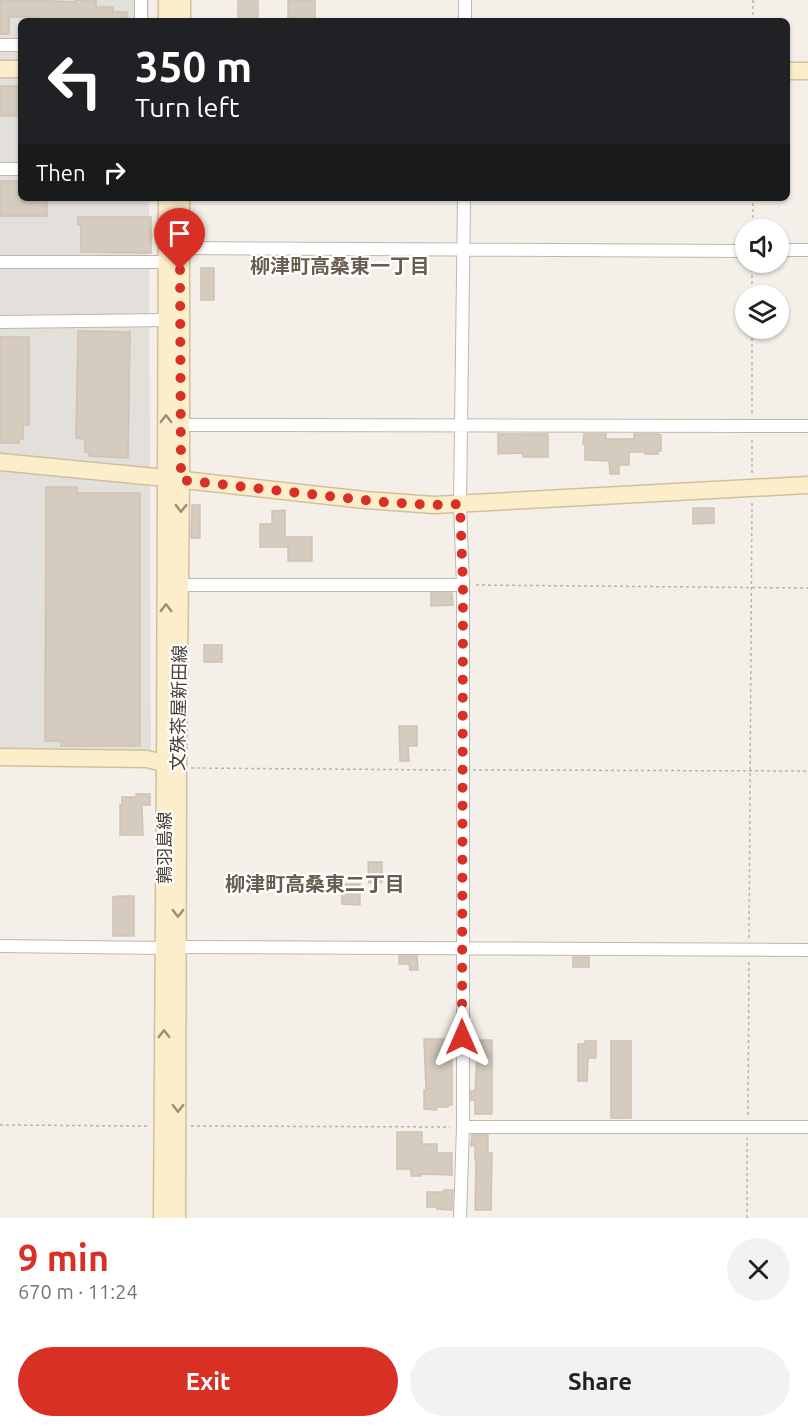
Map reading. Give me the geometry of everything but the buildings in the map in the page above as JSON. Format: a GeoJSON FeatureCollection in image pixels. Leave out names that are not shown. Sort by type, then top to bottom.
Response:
{"type":"FeatureCollection","features":[{"type":"Feature","properties":{"kind":"main road"},"geometry":{"type":"LineString","coordinates":[[167,0],[167,18]]}},
{"type":"Feature","properties":{"kind":"main road"},"geometry":{"type":"LineString","coordinates":[[182,0],[182,18]]}},
{"type":"Feature","properties":{"kind":"main road"},"geometry":{"type":"LineString","coordinates":[[0,69],[18,69]]}},
{"type":"Feature","properties":{"kind":"main road"},"geometry":{"type":"LineString","coordinates":[[790,71],[808,71]]}},
{"type":"Feature","properties":{"kind":"main road"},"geometry":{"type":"LineString","coordinates":[[0,757],[147,759],[172,766],[174,479],[167,320],[167,201]]}},
{"type":"Feature","properties":{"kind":"main road","name":"文殊茶屋新田線"},"geometry":{"type":"LineString","coordinates":[[171,947],[172,766],[180,585],[174,479],[181,425],[181,201]]}},
{"type":"Feature","properties":{"kind":"main road"},"geometry":{"type":"LineString","coordinates":[[0,462],[400,503],[460,504],[808,485]]}},
{"type":"Feature","properties":{"kind":"main road"},"geometry":{"type":"LineString","coordinates":[[171,947],[171,1126],[177,1218]]}},
{"type":"Feature","properties":{"kind":"main road"},"geometry":{"type":"LineString","coordinates":[[162,1218],[171,1126]]}},
{"type":"Feature","properties":{"kind":"street"},"geometry":{"type":"LineString","coordinates":[[141,0],[141,18]]}},
{"type":"Feature","properties":{"kind":"street"},"geometry":{"type":"LineString","coordinates":[[465,0],[465,18]]}},
{"type":"Feature","properties":{"kind":"street"},"geometry":{"type":"LineString","coordinates":[[0,45],[18,45]]}},
{"type":"Feature","properties":{"kind":"street"},"geometry":{"type":"LineString","coordinates":[[0,169],[18,169]]}},
{"type":"Feature","properties":{"kind":"street"},"geometry":{"type":"LineString","coordinates":[[460,1218],[463,1127],[463,585],[460,504],[464,201]]}},
{"type":"Feature","properties":{"kind":"street"},"geometry":{"type":"LineString","coordinates":[[180,248],[735,251]]}},
{"type":"Feature","properties":{"kind":"street"},"geometry":{"type":"LineString","coordinates":[[789,250],[808,250]]}},
{"type":"Feature","properties":{"kind":"street"},"geometry":{"type":"LineString","coordinates":[[0,262],[161,262]]}},
{"type":"Feature","properties":{"kind":"street"},"geometry":{"type":"LineString","coordinates":[[0,322],[167,320]]}},
{"type":"Feature","properties":{"kind":"street"},"geometry":{"type":"LineString","coordinates":[[181,425],[808,426]]}},
{"type":"Feature","properties":{"kind":"street"},"geometry":{"type":"LineString","coordinates":[[180,585],[463,585]]}},
{"type":"Feature","properties":{"kind":"street"},"geometry":{"type":"LineString","coordinates":[[0,946],[808,950]]}},
{"type":"Feature","properties":{"kind":"street"},"geometry":{"type":"LineString","coordinates":[[463,1127],[808,1127]]}},
{"type":"Feature","properties":{"kind":"path"},"geometry":{"type":"LineString","coordinates":[[753,0],[753,18]]}},
{"type":"Feature","properties":{"kind":"path"},"geometry":{"type":"LineString","coordinates":[[753,201],[753,219]]}},
{"type":"Feature","properties":{"kind":"path"},"geometry":{"type":"LineString","coordinates":[[747,1218],[752,339]]}},
{"type":"Feature","properties":{"kind":"path"},"geometry":{"type":"LineString","coordinates":[[463,585],[808,588]]}},
{"type":"Feature","properties":{"kind":"path"},"geometry":{"type":"LineString","coordinates":[[172,766],[808,771]]}},
{"type":"Feature","properties":{"kind":"path"},"geometry":{"type":"LineString","coordinates":[[0,1125],[463,1127]]}},
{"type":"Feature","properties":{"kind":"shaded area"},"geometry":{"type":"Polygon","coordinates":[[[0,0],[149,0],[149,18],[18,18],[18,201],[149,201],[151,751],[0,751],[0,0]]]}},
{"type":"Feature","properties":{"kind":"district","name":"柳津町高桑東一丁目"},"geometry":{"type":"Point","coordinates":[340,266]}},
{"type":"Feature","properties":{"kind":"district","name":"柳津町高桑東二丁目"},"geometry":{"type":"Point","coordinates":[315,884]}},
{"type":"Feature","properties":{"kind":"route"},"geometry":{"type":"LineString","coordinates":[[180,270],[181,480],[382,502],[460,504],[463,585],[462,1037]]}}]}
